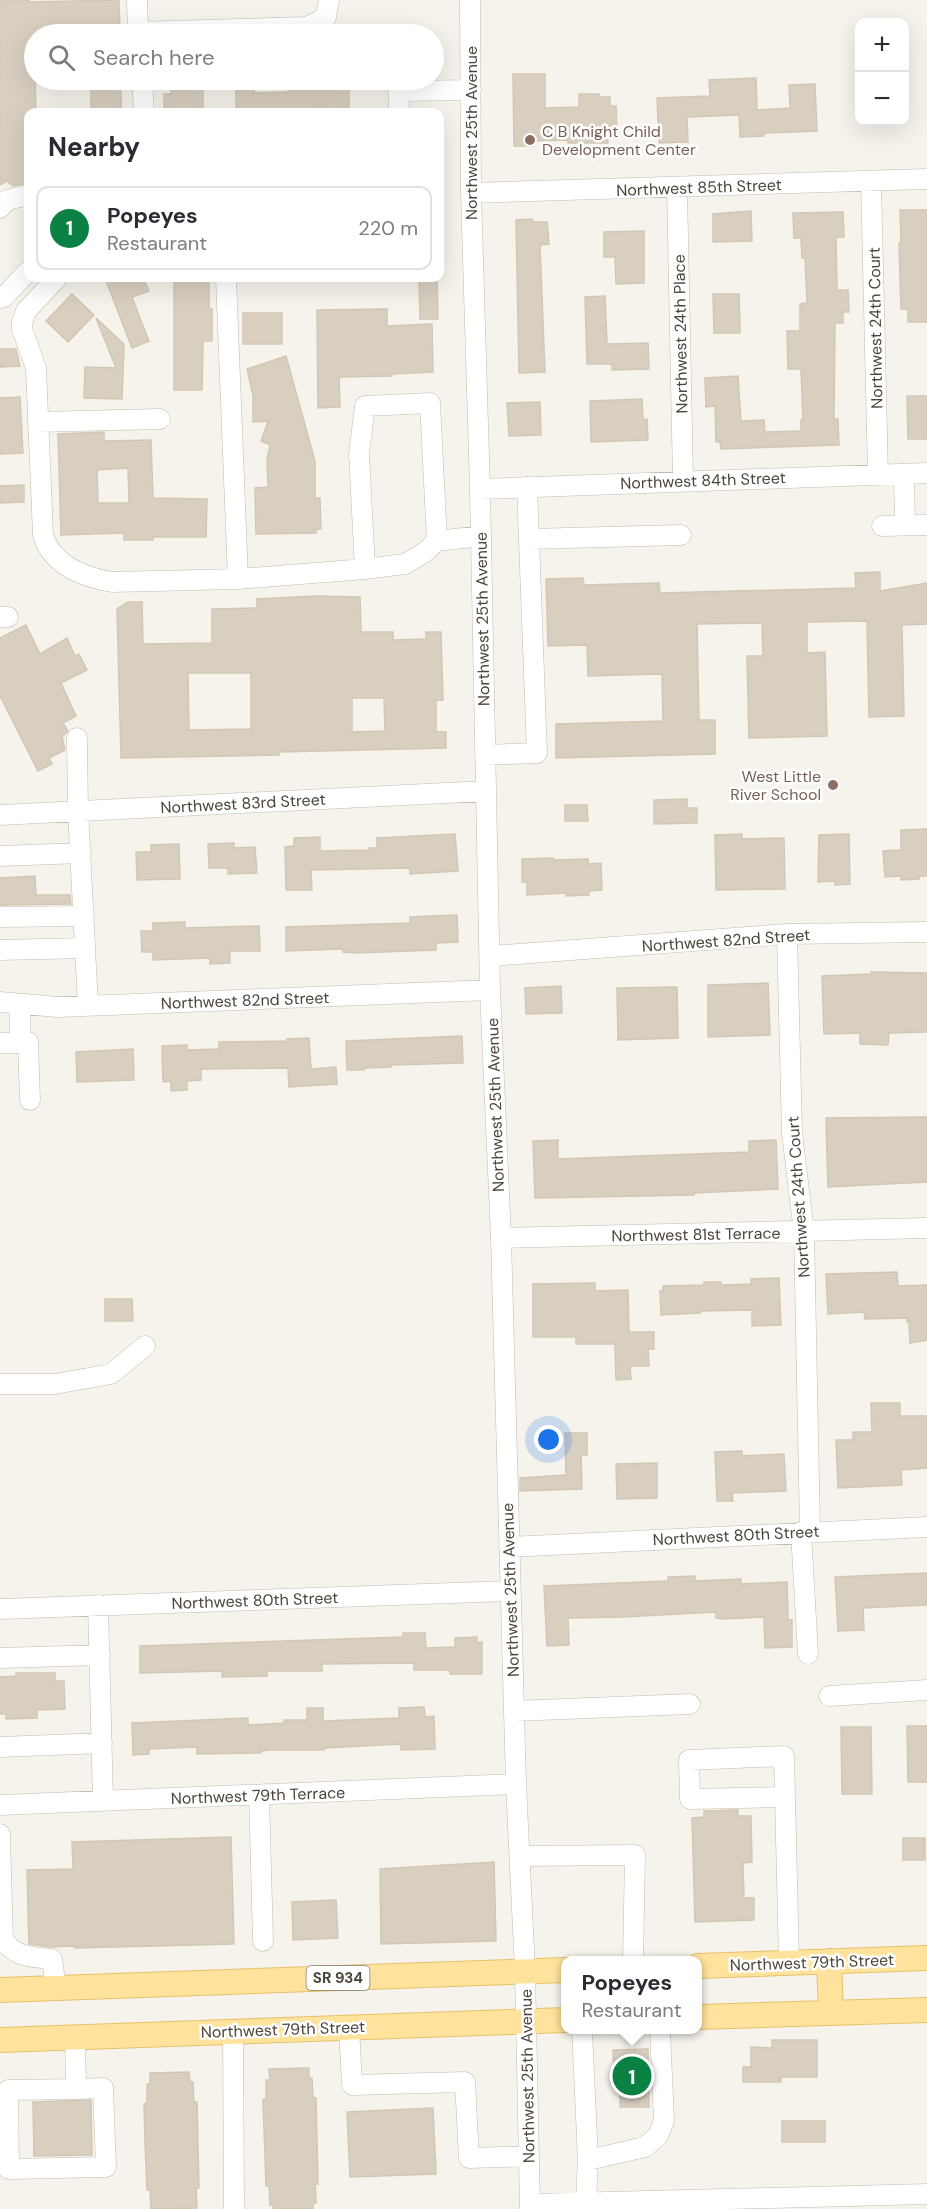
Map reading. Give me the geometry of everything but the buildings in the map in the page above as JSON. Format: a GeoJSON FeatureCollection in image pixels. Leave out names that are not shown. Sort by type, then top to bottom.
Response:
{"type":"FeatureCollection","features":[{"type":"Feature","properties":{"kind":"main road","name":"Northwest 79th Street"},"geometry":{"type":"LineString","coordinates":[[702,1966],[927,1958]]}},
{"type":"Feature","properties":{"kind":"main road"},"geometry":{"type":"LineString","coordinates":[[829,1961],[831,2013]]}},
{"type":"Feature","properties":{"kind":"main road","name":"SR 934"},"geometry":{"type":"LineString","coordinates":[[0,1990],[561,1970]]}},
{"type":"Feature","properties":{"kind":"main road"},"geometry":{"type":"LineString","coordinates":[[702,2017],[927,2010]]}},
{"type":"Feature","properties":{"kind":"main road","name":"Northwest 79th Street"},"geometry":{"type":"LineString","coordinates":[[0,2040],[561,2020]]}},
{"type":"Feature","properties":{"kind":"street"},"geometry":{"type":"LineString","coordinates":[[136,0],[137,24]]}},
{"type":"Feature","properties":{"kind":"street"},"geometry":{"type":"LineString","coordinates":[[313,24],[326,17],[329,0]]}},
{"type":"Feature","properties":{"kind":"street","name":"Northwest 25th Avenue"},"geometry":{"type":"LineString","coordinates":[[470,0],[471,193],[480,489],[490,990],[501,1238],[516,1784],[525,1971],[530,2206]]}},
{"type":"Feature","properties":{"kind":"street"},"geometry":{"type":"LineString","coordinates":[[444,88],[471,90]]}},
{"type":"Feature","properties":{"kind":"street"},"geometry":{"type":"LineString","coordinates":[[143,90],[144,108]]}},
{"type":"Feature","properties":{"kind":"street"},"geometry":{"type":"LineString","coordinates":[[398,90],[399,108]]}},
{"type":"Feature","properties":{"kind":"street","name":"Northwest 85th Street"},"geometry":{"type":"LineString","coordinates":[[471,193],[927,179]]}},
{"type":"Feature","properties":{"kind":"street","name":"Northwest 24th Court"},"geometry":{"type":"LineString","coordinates":[[871,182],[878,475]]}},
{"type":"Feature","properties":{"kind":"street","name":"Northwest 24th Place"},"geometry":{"type":"LineString","coordinates":[[677,188],[683,480]]}},
{"type":"Feature","properties":{"kind":"street"},"geometry":{"type":"LineString","coordinates":[[0,208],[7,200],[24,196]]}},
{"type":"Feature","properties":{"kind":"street"},"geometry":{"type":"LineString","coordinates":[[0,298],[4,297],[24,275]]}},
{"type":"Feature","properties":{"kind":"street"},"geometry":{"type":"LineString","coordinates":[[53,282],[26,311],[22,329],[36,368],[43,534],[46,546],[64,565],[92,579],[112,582],[238,579],[405,564],[425,552],[437,541],[481,536]]}},
{"type":"Feature","properties":{"kind":"street"},"geometry":{"type":"LineString","coordinates":[[226,282],[238,579]]}},
{"type":"Feature","properties":{"kind":"street"},"geometry":{"type":"LineString","coordinates":[[365,569],[359,454],[365,406],[430,403],[437,541]]}},
{"type":"Feature","properties":{"kind":"street"},"geometry":{"type":"LineString","coordinates":[[38,422],[160,418]]}},
{"type":"Feature","properties":{"kind":"street","name":"Northwest 84th Street"},"geometry":{"type":"LineString","coordinates":[[480,489],[927,473]]}},
{"type":"Feature","properties":{"kind":"street"},"geometry":{"type":"LineString","coordinates":[[904,474],[905,525]]}},
{"type":"Feature","properties":{"kind":"street"},"geometry":{"type":"LineString","coordinates":[[485,755],[537,753],[527,487]]}},
{"type":"Feature","properties":{"kind":"street"},"geometry":{"type":"LineString","coordinates":[[882,526],[927,525]]}},
{"type":"Feature","properties":{"kind":"street"},"geometry":{"type":"LineString","coordinates":[[529,539],[681,535]]}},
{"type":"Feature","properties":{"kind":"street"},"geometry":{"type":"LineString","coordinates":[[77,738],[78,811],[88,1006]]}},
{"type":"Feature","properties":{"kind":"street","name":"Northwest 83rd Street"},"geometry":{"type":"LineString","coordinates":[[0,815],[486,790]]}},
{"type":"Feature","properties":{"kind":"street"},"geometry":{"type":"LineString","coordinates":[[0,856],[81,853]]}},
{"type":"Feature","properties":{"kind":"street"},"geometry":{"type":"LineString","coordinates":[[0,917],[84,916]]}},
{"type":"Feature","properties":{"kind":"street","name":"Northwest 82nd Street"},"geometry":{"type":"LineString","coordinates":[[490,956],[787,934],[927,932]]}},
{"type":"Feature","properties":{"kind":"street","name":"Northwest 24th Court"},"geometry":{"type":"LineString","coordinates":[[787,934],[792,1133],[804,1232],[805,1532],[808,1654]]}},
{"type":"Feature","properties":{"kind":"street"},"geometry":{"type":"LineString","coordinates":[[0,950],[85,948]]}},
{"type":"Feature","properties":{"kind":"street","name":"Northwest 82nd Street"},"geometry":{"type":"LineString","coordinates":[[0,1002],[58,1007],[490,990]]}},
{"type":"Feature","properties":{"kind":"street"},"geometry":{"type":"LineString","coordinates":[[20,1004],[10,1043],[28,1042],[30,1100]]}},
{"type":"Feature","properties":{"kind":"street","name":"Northwest 81st Terrace"},"geometry":{"type":"LineString","coordinates":[[501,1238],[927,1228]]}},
{"type":"Feature","properties":{"kind":"street"},"geometry":{"type":"LineString","coordinates":[[0,1384],[55,1384],[111,1374],[145,1346]]}},
{"type":"Feature","properties":{"kind":"street","name":"Northwest 80th Street"},"geometry":{"type":"LineString","coordinates":[[509,1547],[927,1527]]}},
{"type":"Feature","properties":{"kind":"street","name":"Northwest 80th Street"},"geometry":{"type":"LineString","coordinates":[[0,1609],[510,1591]]}},
{"type":"Feature","properties":{"kind":"street"},"geometry":{"type":"LineString","coordinates":[[98,1605],[103,1801]]}},
{"type":"Feature","properties":{"kind":"street"},"geometry":{"type":"LineString","coordinates":[[0,1658],[100,1655]]}},
{"type":"Feature","properties":{"kind":"street"},"geometry":{"type":"LineString","coordinates":[[829,1696],[927,1690]]}},
{"type":"Feature","properties":{"kind":"street"},"geometry":{"type":"LineString","coordinates":[[514,1711],[690,1704]]}},
{"type":"Feature","properties":{"kind":"street"},"geometry":{"type":"LineString","coordinates":[[0,1747],[102,1743]]}},
{"type":"Feature","properties":{"kind":"street"},"geometry":{"type":"LineString","coordinates":[[785,1797],[690,1799],[689,1760],[784,1756],[785,1797],[789,1962]]}},
{"type":"Feature","properties":{"kind":"street","name":"Northwest 79th Terrace"},"geometry":{"type":"LineString","coordinates":[[0,1805],[516,1784]]}},
{"type":"Feature","properties":{"kind":"street"},"geometry":{"type":"LineString","coordinates":[[259,1795],[263,1941]]}},
{"type":"Feature","properties":{"kind":"street"},"geometry":{"type":"LineString","coordinates":[[0,1834],[3,1941],[14,1952],[27,1957],[52,1959],[56,1988]]}},
{"type":"Feature","properties":{"kind":"street"},"geometry":{"type":"LineString","coordinates":[[519,1856],[635,1855],[633,1956]]}},
{"type":"Feature","properties":{"kind":"street"},"geometry":{"type":"LineString","coordinates":[[349,2026],[352,2085],[465,2082],[469,2158],[529,2156]]}},
{"type":"Feature","properties":{"kind":"street"},"geometry":{"type":"LineString","coordinates":[[233,2031],[234,2209]]}},
{"type":"Feature","properties":{"kind":"street"},"geometry":{"type":"LineString","coordinates":[[582,2034],[588,2160],[586,2202]]}},
{"type":"Feature","properties":{"kind":"street"},"geometry":{"type":"LineString","coordinates":[[588,2160],[645,2147],[658,2136],[664,2121],[660,2034]]}},
{"type":"Feature","properties":{"kind":"street"},"geometry":{"type":"LineString","coordinates":[[75,2037],[76,2089]]}},
{"type":"Feature","properties":{"kind":"street"},"geometry":{"type":"LineString","coordinates":[[103,2088],[106,2167],[9,2169],[8,2090],[76,2089],[103,2088]]}},
{"type":"Feature","properties":{"kind":"street"},"geometry":{"type":"LineString","coordinates":[[530,2206],[586,2202],[927,2194]]}},
{"type":"Feature","properties":{"kind":"place","name":"C B Knight Child Development Center"},"geometry":{"type":"Point","coordinates":[530,140]}},
{"type":"Feature","properties":{"kind":"place","name":"West Little River School"},"geometry":{"type":"Point","coordinates":[833,785]}},
{"type":"Feature","properties":{"kind":"place","name":"Popeyes"},"geometry":{"type":"Point","coordinates":[632,2076]}}]}
